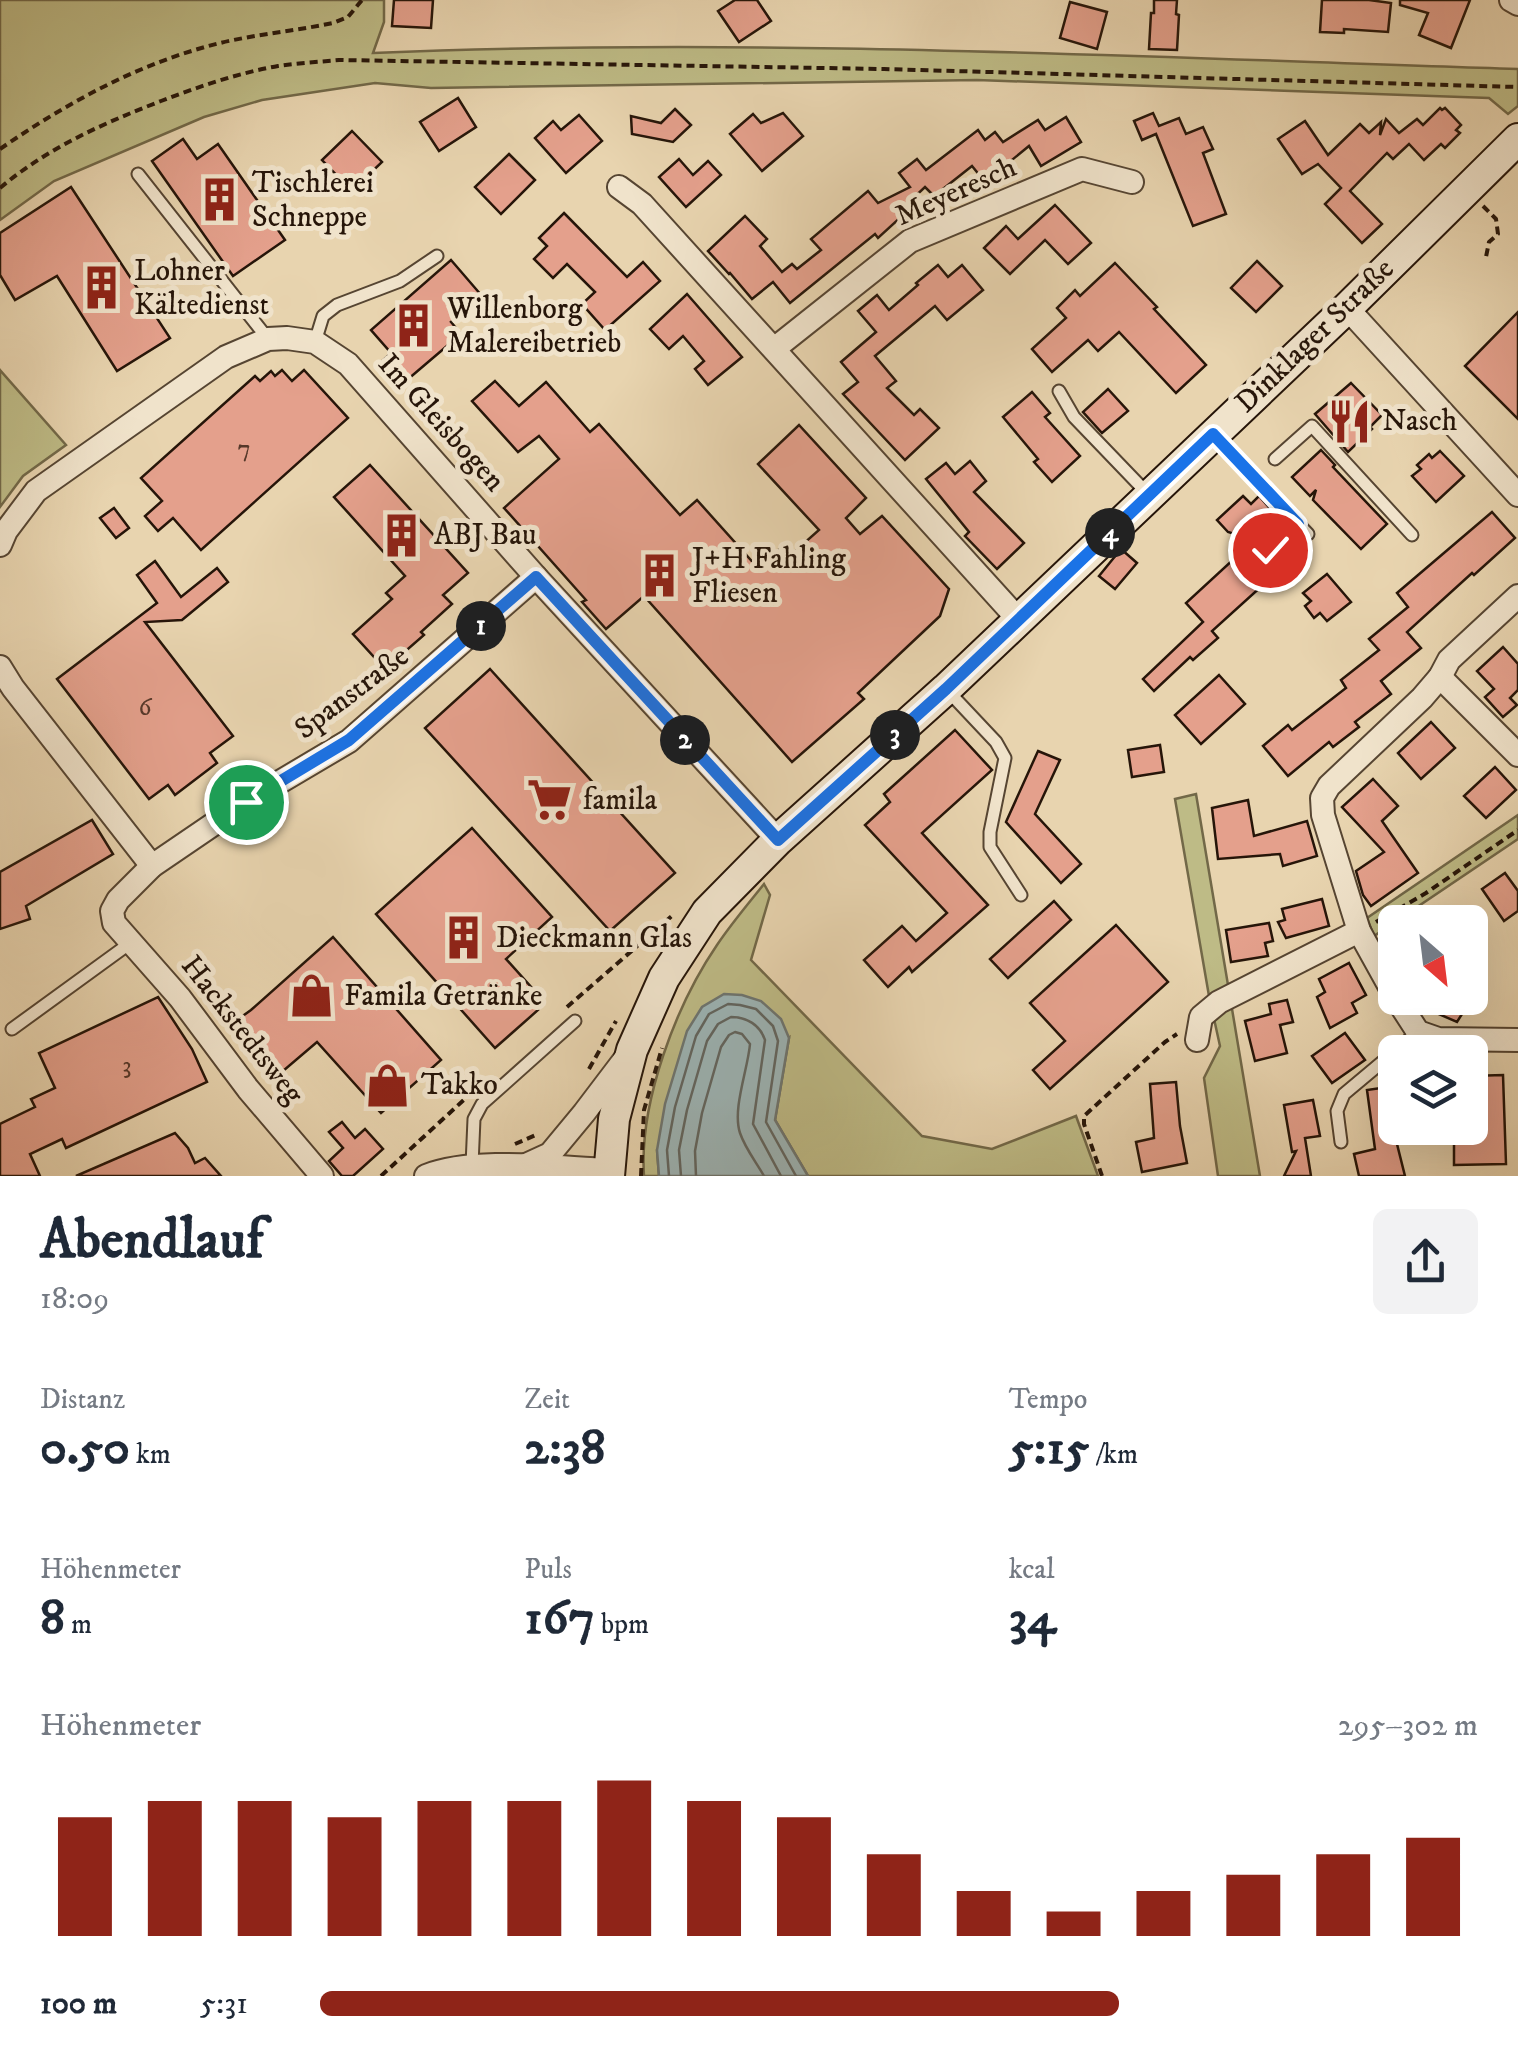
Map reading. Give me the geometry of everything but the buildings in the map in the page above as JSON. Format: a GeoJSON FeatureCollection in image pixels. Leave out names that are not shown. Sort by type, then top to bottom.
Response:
{"type":"FeatureCollection","features":[{"type":"Feature","properties":{"kind":"main road","name":"Dinklager Straße"},"geometry":{"type":"LineString","coordinates":[[609,1173],[614,1119],[632,1050],[664,978],[708,912],[778,840],[946,689],[1347,308],[1518,139]]}},
{"type":"Feature","properties":{"kind":"street"},"geometry":{"type":"LineString","coordinates":[[1511,0],[1518,4]]}},
{"type":"Feature","properties":{"kind":"street","name":"Meyeresch"},"geometry":{"type":"LineString","coordinates":[[774,349],[910,241],[1082,170],[1132,182]]}},
{"type":"Feature","properties":{"kind":"street"},"geometry":{"type":"LineString","coordinates":[[618,187],[642,204],[1019,620]]}},
{"type":"Feature","properties":{"kind":"street"},"geometry":{"type":"LineString","coordinates":[[1347,308],[1518,495]]}},
{"type":"Feature","properties":{"kind":"street"},"geometry":{"type":"LineString","coordinates":[[0,545],[6,530],[36,490],[226,357],[268,339],[315,342]]}},
{"type":"Feature","properties":{"kind":"street","name":"Im Gleisbogen"},"geometry":{"type":"LineString","coordinates":[[315,342],[348,364],[536,577],[778,840]]}},
{"type":"Feature","properties":{"kind":"street","name":"Spanstraße"},"geometry":{"type":"LineString","coordinates":[[122,932],[112,911],[152,866],[246,802],[349,740],[536,577]]}},
{"type":"Feature","properties":{"kind":"street"},"geometry":{"type":"LineString","coordinates":[[1378,967],[1358,931],[1323,815],[1322,798],[1329,786],[1422,698],[1449,660],[1518,596]]}},
{"type":"Feature","properties":{"kind":"street"},"geometry":{"type":"LineString","coordinates":[[0,668],[152,866]]}},
{"type":"Feature","properties":{"kind":"street"},"geometry":{"type":"LineString","coordinates":[[1440,677],[1518,754]]}},
{"type":"Feature","properties":{"kind":"street"},"geometry":{"type":"LineString","coordinates":[[1199,1029],[1219,1002],[1358,931]]}},
{"type":"Feature","properties":{"kind":"street","name":"Hackstedtsweg"},"geometry":{"type":"LineString","coordinates":[[122,932],[180,998],[248,1089],[322,1176]]}},
{"type":"Feature","properties":{"kind":"street"},"geometry":{"type":"LineString","coordinates":[[1407,1015],[1418,1032],[1438,1039],[1518,1040]]}},
{"type":"Feature","properties":{"kind":"street"},"geometry":{"type":"LineString","coordinates":[[523,1167],[550,1154],[632,1050]]}},
{"type":"Feature","properties":{"kind":"street"},"geometry":{"type":"LineString","coordinates":[[426,1176],[473,1156],[523,1167],[609,1173]]}},
{"type":"Feature","properties":{"kind":"lane"},"geometry":{"type":"LineString","coordinates":[[138,174],[268,339]]}},
{"type":"Feature","properties":{"kind":"lane"},"geometry":{"type":"LineString","coordinates":[[315,342],[323,316],[337,305],[380,291],[436,256]]}},
{"type":"Feature","properties":{"kind":"lane"},"geometry":{"type":"LineString","coordinates":[[1059,392],[1074,418],[1150,496]]}},
{"type":"Feature","properties":{"kind":"lane"},"geometry":{"type":"LineString","coordinates":[[1275,459],[1312,426],[1412,535]]}},
{"type":"Feature","properties":{"kind":"lane"},"geometry":{"type":"LineString","coordinates":[[1213,434],[1308,534]]}},
{"type":"Feature","properties":{"kind":"lane"},"geometry":{"type":"LineString","coordinates":[[1270,550],[1298,524]]}},
{"type":"Feature","properties":{"kind":"lane"},"geometry":{"type":"LineString","coordinates":[[946,689],[996,742],[1005,758],[990,847],[1020,895]]}},
{"type":"Feature","properties":{"kind":"lane"},"geometry":{"type":"LineString","coordinates":[[12,1029],[122,949],[122,932]]}},
{"type":"Feature","properties":{"kind":"lane"},"geometry":{"type":"LineString","coordinates":[[473,1156],[474,1119],[482,1104],[575,1021]]}},
{"type":"Feature","properties":{"kind":"lane"},"geometry":{"type":"LineString","coordinates":[[1342,1142],[1338,1111],[1344,1094],[1418,1032]]}},
{"type":"Feature","properties":{"kind":"path"},"geometry":{"type":"LineString","coordinates":[[0,149],[104,85],[164,60],[222,43],[333,23],[348,17],[362,0]]}},
{"type":"Feature","properties":{"kind":"path"},"geometry":{"type":"LineString","coordinates":[[0,188],[69,140],[184,92],[278,66],[339,60],[864,68],[1518,86]]}},
{"type":"Feature","properties":{"kind":"path"},"geometry":{"type":"LineString","coordinates":[[1477,199],[1496,219],[1498,234],[1489,242],[1486,257]]}},
{"type":"Feature","properties":{"kind":"path"},"geometry":{"type":"LineString","coordinates":[[1358,931],[1426,894],[1518,830]]}},
{"type":"Feature","properties":{"kind":"path"},"geometry":{"type":"LineString","coordinates":[[564,1009],[681,909]]}},
{"type":"Feature","properties":{"kind":"path"},"geometry":{"type":"LineString","coordinates":[[1102,1176],[1084,1116],[1165,1042],[1199,1029]]}},
{"type":"Feature","properties":{"kind":"path"},"geometry":{"type":"LineString","coordinates":[[473,1156],[544,1132]]}},
{"type":"Feature","properties":{"kind":"shaded area"},"geometry":{"type":"Polygon","coordinates":[[[0,0],[384,0],[384,22],[373,53],[802,48],[1518,69],[1518,106],[1508,114],[1489,98],[977,80],[431,88],[375,83],[262,100],[204,117],[54,181],[0,220],[0,0]]]}},
{"type":"Feature","properties":{"kind":"shaded area"},"geometry":{"type":"Polygon","coordinates":[[[0,370],[66,445],[23,476],[0,507],[0,370]]]}},
{"type":"Feature","properties":{"kind":"shaded area"},"geometry":{"type":"Polygon","coordinates":[[[1196,794],[1260,1176],[1218,1176],[1204,1078],[1220,1046],[1175,799],[1196,794]]]}},
{"type":"Feature","properties":{"kind":"shaded area"},"geometry":{"type":"Polygon","coordinates":[[[1518,815],[1518,839],[1420,905],[1386,905],[1518,815]]]}},
{"type":"Feature","properties":{"kind":"shaded area"},"geometry":{"type":"Polygon","coordinates":[[[764,884],[770,895],[751,960],[922,1136],[992,1149],[1076,1116],[1098,1176],[808,1176],[775,1120],[789,1038],[657,1150],[659,1176],[644,1176],[644,1147],[654,1086],[675,1025],[717,945],[764,884]]]}},
{"type":"Feature","properties":{"kind":"shaded area"},"geometry":{"type":"Polygon","coordinates":[[[1378,910],[1378,933],[1374,936],[1367,918],[1378,910]]]}},
{"type":"Feature","properties":{"kind":"water"},"geometry":{"type":"Polygon","coordinates":[[[724,994],[761,1001],[781,1019],[789,1038],[775,1120],[808,1176],[659,1176],[657,1150],[665,1104],[687,1031],[702,1007],[724,994]]]}},
{"type":"Feature","properties":{"kind":"place","name":"Tischlerei Schneppe"},"geometry":{"type":"Point","coordinates":[219,200]}},
{"type":"Feature","properties":{"kind":"place","name":"Lohner Kältedienst"},"geometry":{"type":"Point","coordinates":[101,288]}},
{"type":"Feature","properties":{"kind":"place","name":"Willenborg Malereibetrieb"},"geometry":{"type":"Point","coordinates":[414,326]}},
{"type":"Feature","properties":{"kind":"place","name":"Nasch"},"geometry":{"type":"Point","coordinates":[1349,421]}},
{"type":"Feature","properties":{"kind":"place","name":"ABJ Bau"},"geometry":{"type":"Point","coordinates":[401,535]}},
{"type":"Feature","properties":{"kind":"place","name":"J+H Fahling Fliesen"},"geometry":{"type":"Point","coordinates":[659,576]}},
{"type":"Feature","properties":{"kind":"place","name":"famila"},"geometry":{"type":"Point","coordinates":[550,800]}},
{"type":"Feature","properties":{"kind":"place","name":"Dieckmann Glas"},"geometry":{"type":"Point","coordinates":[463,938]}},
{"type":"Feature","properties":{"kind":"place","name":"Famila Getränke"},"geometry":{"type":"Point","coordinates":[311,996]}},
{"type":"Feature","properties":{"kind":"place","name":"Takko"},"geometry":{"type":"Point","coordinates":[388,1085]}},
{"type":"Feature","properties":{"kind":"route"},"geometry":{"type":"LineString","coordinates":[[246,802],[349,740],[536,577],[778,840],[946,689],[1213,434],[1298,524],[1270,550]]}}]}
